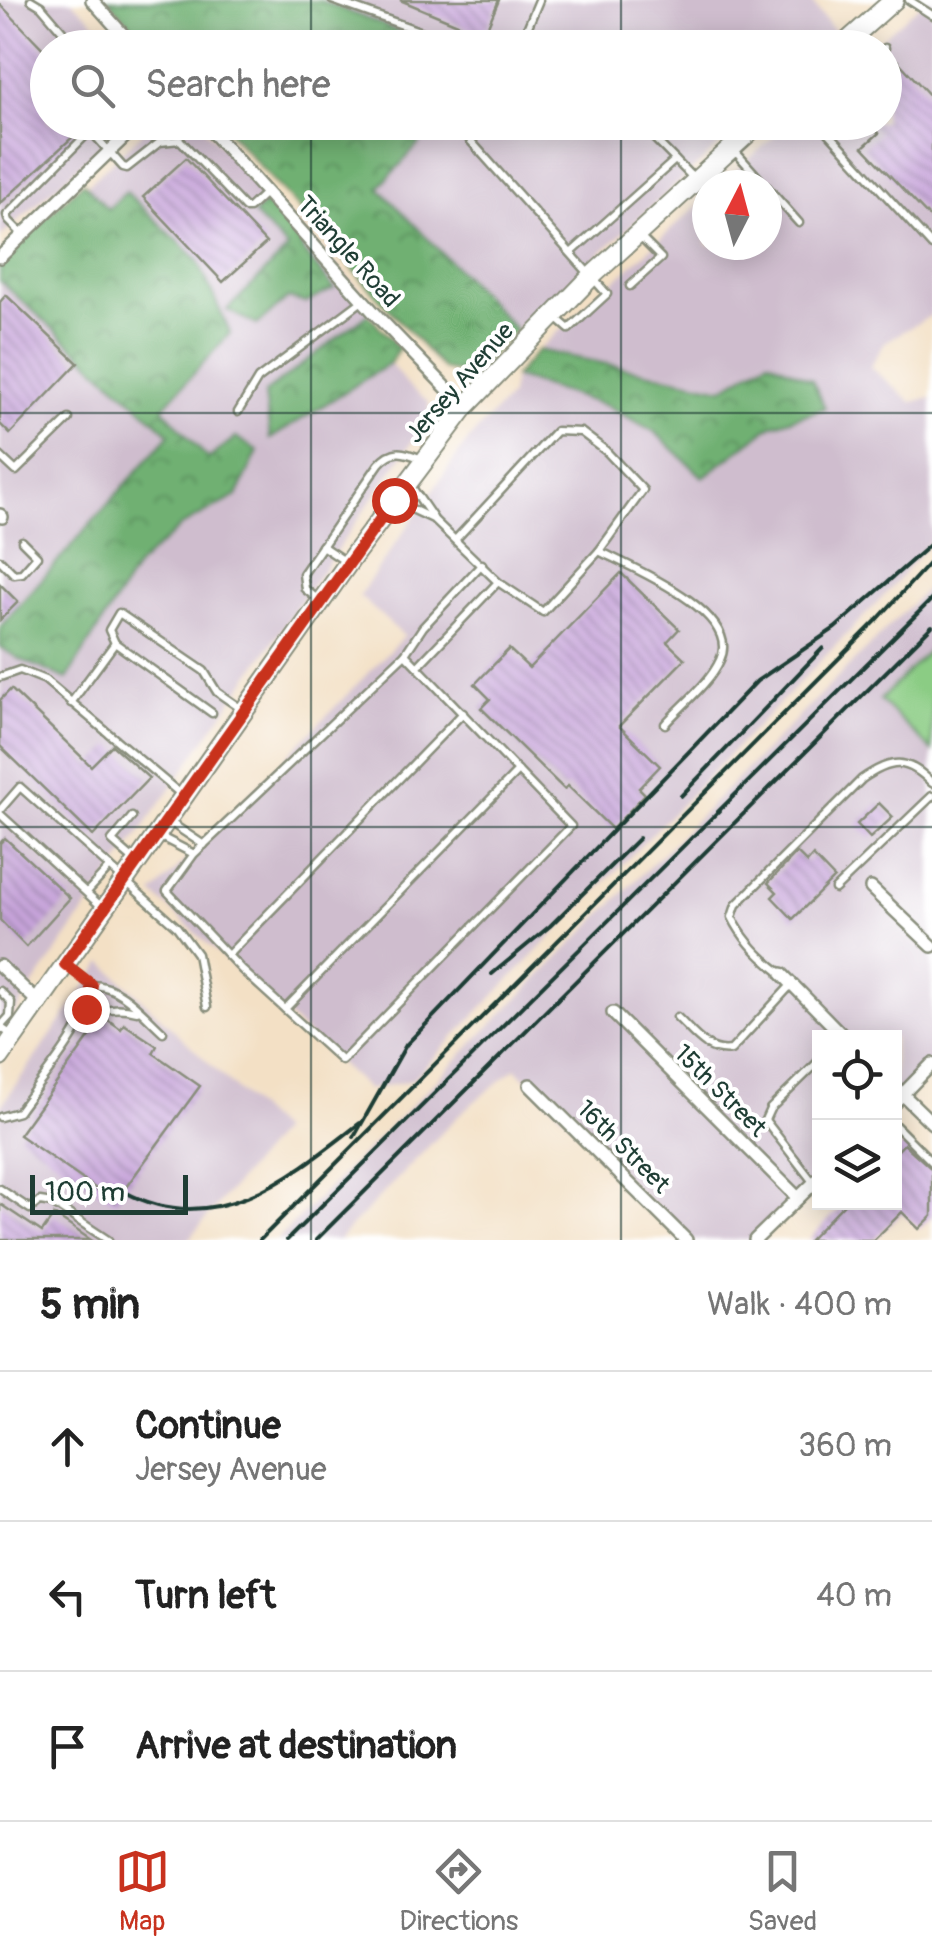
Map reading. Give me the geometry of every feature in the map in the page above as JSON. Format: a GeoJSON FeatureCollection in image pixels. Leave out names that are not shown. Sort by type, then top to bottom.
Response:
{"type":"FeatureCollection","features":[{"type":"Feature","properties":{"kind":"street"},"geometry":{"type":"LineString","coordinates":[[92,0],[119,30]]}},
{"type":"Feature","properties":{"kind":"street"},"geometry":{"type":"LineString","coordinates":[[860,30],[894,0]]}},
{"type":"Feature","properties":{"kind":"street"},"geometry":{"type":"LineString","coordinates":[[0,257],[122,140]]}},
{"type":"Feature","properties":{"kind":"street","name":"Triangle Road"},"geometry":{"type":"LineString","coordinates":[[219,140],[465,407]]}},
{"type":"Feature","properties":{"kind":"street","name":"Jersey Avenue"},"geometry":{"type":"LineString","coordinates":[[708,170],[741,140]]}},
{"type":"Feature","properties":{"kind":"street","name":"Jersey Avenue"},"geometry":{"type":"LineString","coordinates":[[0,1057],[104,908],[117,874],[136,862],[348,563],[465,407],[552,315],[692,185]]}},
{"type":"Feature","properties":{"kind":"street"},"geometry":{"type":"LineString","coordinates":[[871,888],[932,946]]}},
{"type":"Feature","properties":{"kind":"street"},"geometry":{"type":"LineString","coordinates":[[0,966],[38,1002]]}},
{"type":"Feature","properties":{"kind":"street"},"geometry":{"type":"LineString","coordinates":[[782,974],[837,1030]]}},
{"type":"Feature","properties":{"kind":"street","name":"15th Street"},"geometry":{"type":"LineString","coordinates":[[613,1013],[798,1198]]}},
{"type":"Feature","properties":{"kind":"street"},"geometry":{"type":"LineString","coordinates":[[902,1091],[932,1064]]}},
{"type":"Feature","properties":{"kind":"street","name":"16th Street"},"geometry":{"type":"LineString","coordinates":[[530,1084],[686,1240]]}},
{"type":"Feature","properties":{"kind":"street"},"geometry":{"type":"LineString","coordinates":[[902,1099],[932,1123]]}},
{"type":"Feature","properties":{"kind":"street"},"geometry":{"type":"LineString","coordinates":[[756,1240],[812,1184]]}},
{"type":"Feature","properties":{"kind":"lane"},"geometry":{"type":"LineString","coordinates":[[31,0],[62,30]]}},
{"type":"Feature","properties":{"kind":"lane"},"geometry":{"type":"LineString","coordinates":[[332,0],[416,30]]}},
{"type":"Feature","properties":{"kind":"lane"},"geometry":{"type":"LineString","coordinates":[[526,30],[539,0]]}},
{"type":"Feature","properties":{"kind":"lane"},"geometry":{"type":"LineString","coordinates":[[910,0],[932,15]]}},
{"type":"Feature","properties":{"kind":"lane"},"geometry":{"type":"LineString","coordinates":[[23,235],[7,215],[81,140]]}},
{"type":"Feature","properties":{"kind":"lane"},"geometry":{"type":"LineString","coordinates":[[100,140],[127,168],[160,142],[180,140],[245,208],[266,192]]}},
{"type":"Feature","properties":{"kind":"lane"},"geometry":{"type":"LineString","coordinates":[[469,140],[592,276]]}},
{"type":"Feature","properties":{"kind":"lane"},"geometry":{"type":"LineString","coordinates":[[656,140],[692,177]]}},
{"type":"Feature","properties":{"kind":"lane"},"geometry":{"type":"LineString","coordinates":[[835,140],[932,246]]}},
{"type":"Feature","properties":{"kind":"lane"},"geometry":{"type":"LineString","coordinates":[[732,148],[752,170]]}},
{"type":"Feature","properties":{"kind":"lane"},"geometry":{"type":"LineString","coordinates":[[572,253],[675,160]]}},
{"type":"Feature","properties":{"kind":"lane"},"geometry":{"type":"LineString","coordinates":[[782,204],[799,223]]}},
{"type":"Feature","properties":{"kind":"lane"},"geometry":{"type":"LineString","coordinates":[[630,286],[661,258],[638,234]]}},
{"type":"Feature","properties":{"kind":"lane"},"geometry":{"type":"LineString","coordinates":[[238,412],[258,379],[364,300]]}},
{"type":"Feature","properties":{"kind":"lane"},"geometry":{"type":"LineString","coordinates":[[0,456],[16,471],[69,419]]}},
{"type":"Feature","properties":{"kind":"lane"},"geometry":{"type":"LineString","coordinates":[[408,482],[433,519],[498,582],[542,612],[599,550],[644,490],[582,432],[556,430],[456,539]]}},
{"type":"Feature","properties":{"kind":"lane"},"geometry":{"type":"LineString","coordinates":[[320,602],[302,583],[303,574],[388,454],[404,452],[424,460]]}},
{"type":"Feature","properties":{"kind":"lane"},"geometry":{"type":"LineString","coordinates":[[394,500],[433,519]]}},
{"type":"Feature","properties":{"kind":"lane"},"geometry":{"type":"LineString","coordinates":[[0,560],[14,574],[22,574],[37,556],[22,541]]}},
{"type":"Feature","properties":{"kind":"lane"},"geometry":{"type":"LineString","coordinates":[[322,546],[348,563]]}},
{"type":"Feature","properties":{"kind":"lane"},"geometry":{"type":"LineString","coordinates":[[599,550],[694,601],[722,635],[724,650],[719,664],[664,724]]}},
{"type":"Feature","properties":{"kind":"lane"},"geometry":{"type":"LineString","coordinates":[[406,654],[571,826],[342,1062],[228,955],[167,891],[194,854],[406,654],[423,627],[482,564]]}},
{"type":"Feature","properties":{"kind":"lane"},"geometry":{"type":"LineString","coordinates":[[418,666],[498,582]]}},
{"type":"Feature","properties":{"kind":"lane"},"geometry":{"type":"LineString","coordinates":[[212,713],[115,643],[108,630],[119,614],[204,671],[217,692],[244,711]]}},
{"type":"Feature","properties":{"kind":"lane"},"geometry":{"type":"LineString","coordinates":[[71,702],[115,643]]}},
{"type":"Feature","properties":{"kind":"lane"},"geometry":{"type":"LineString","coordinates":[[0,677],[20,670],[45,680],[183,796]]}},
{"type":"Feature","properties":{"kind":"lane"},"geometry":{"type":"LineString","coordinates":[[228,955],[463,713]]}},
{"type":"Feature","properties":{"kind":"lane"},"geometry":{"type":"LineString","coordinates":[[782,974],[766,962],[739,930],[732,917],[736,905],[850,790],[878,768],[910,764],[932,783]]}},
{"type":"Feature","properties":{"kind":"lane"},"geometry":{"type":"LineString","coordinates":[[285,1010],[518,770]]}},
{"type":"Feature","properties":{"kind":"lane"},"geometry":{"type":"LineString","coordinates":[[104,908],[0,812],[20,786],[177,927],[197,954],[207,1007]]}},
{"type":"Feature","properties":{"kind":"lane"},"geometry":{"type":"LineString","coordinates":[[835,889],[932,796]]}},
{"type":"Feature","properties":{"kind":"lane"},"geometry":{"type":"LineString","coordinates":[[132,818],[112,841],[136,862]]}},
{"type":"Feature","properties":{"kind":"lane"},"geometry":{"type":"LineString","coordinates":[[161,827],[204,845]]}},
{"type":"Feature","properties":{"kind":"lane"},"geometry":{"type":"LineString","coordinates":[[161,827],[194,854]]}},
{"type":"Feature","properties":{"kind":"lane"},"geometry":{"type":"LineString","coordinates":[[87,892],[117,874]]}},
{"type":"Feature","properties":{"kind":"lane"},"geometry":{"type":"LineString","coordinates":[[65,964],[92,985],[105,986],[129,999],[163,1032]]}},
{"type":"Feature","properties":{"kind":"lane"},"geometry":{"type":"LineString","coordinates":[[14,1037],[0,1027],[10,1016],[11,1002],[2,993],[16,981]]}},
{"type":"Feature","properties":{"kind":"lane"},"geometry":{"type":"LineString","coordinates":[[677,1017],[706,1046],[719,1052],[731,1050],[792,984]]}},
{"type":"Feature","properties":{"kind":"lane"},"geometry":{"type":"LineString","coordinates":[[0,1117],[18,1112],[82,1020],[92,996],[92,985]]}},
{"type":"Feature","properties":{"kind":"lane"},"geometry":{"type":"LineString","coordinates":[[82,1020],[96,1010],[141,1012]]}},
{"type":"Feature","properties":{"kind":"lane"},"geometry":{"type":"LineString","coordinates":[[812,1068],[770,1109],[765,1120],[812,1175]]}},
{"type":"Feature","properties":{"kind":"lane"},"geometry":{"type":"LineString","coordinates":[[902,1132],[932,1162]]}},
{"type":"Feature","properties":{"kind":"lane"},"geometry":{"type":"LineString","coordinates":[[0,1189],[30,1209],[40,1201],[52,1202],[108,1240]]}},
{"type":"Feature","properties":{"kind":"shaded area"},"geometry":{"type":"Polygon","coordinates":[[[0,0],[72,0],[103,30],[30,30],[30,140],[107,140],[0,237],[0,0]]]}},
{"type":"Feature","properties":{"kind":"shaded area"},"geometry":{"type":"Polygon","coordinates":[[[251,0],[810,0],[834,30],[389,30],[251,0]]]}},
{"type":"Feature","properties":{"kind":"shaded area"},"geometry":{"type":"Polygon","coordinates":[[[925,0],[932,0],[932,315],[885,342],[870,367],[912,402],[932,398],[932,540],[884,596],[412,1080],[368,1090],[153,894],[404,636],[359,596],[469,439],[510,396],[514,377],[607,406],[655,432],[703,477],[772,425],[825,408],[538,350],[692,211],[692,260],[782,260],[782,170],[737,170],[770,140],[902,140],[902,30],[891,30],[925,0]]]}},
{"type":"Feature","properties":{"kind":"shaded area"},"geometry":{"type":"Polygon","coordinates":[[[135,140],[215,140],[376,307],[265,393],[271,439],[390,363],[407,385],[428,402],[430,416],[0,1034],[0,647],[67,679],[137,566],[181,526],[237,496],[162,408],[230,333],[197,258],[127,193],[108,209],[86,186],[135,140]]]}},
{"type":"Feature","properties":{"kind":"shaded area"},"geometry":{"type":"Polygon","coordinates":[[[423,140],[725,140],[692,170],[516,330],[379,188],[423,140]]]}},
{"type":"Feature","properties":{"kind":"shaded area"},"geometry":{"type":"Polygon","coordinates":[[[0,281],[170,434],[0,627],[0,281]]]}},
{"type":"Feature","properties":{"kind":"shaded area"},"geometry":{"type":"Polygon","coordinates":[[[932,583],[932,647],[880,700],[932,751],[932,1061],[902,1096],[902,1030],[812,1030],[812,1187],[760,1240],[688,1240],[516,1068],[463,1111],[338,1240],[277,1240],[932,583]]]}},
{"type":"Feature","properties":{"kind":"shaded area"},"geometry":{"type":"Polygon","coordinates":[[[103,962],[280,1131],[188,1240],[0,1240],[0,1107],[103,962]]]}},
{"type":"Feature","properties":{"kind":"green space"},"geometry":{"type":"Polygon","coordinates":[[[108,0],[321,1],[396,30],[136,30],[108,0]]]}},
{"type":"Feature","properties":{"kind":"green space"},"geometry":{"type":"Polygon","coordinates":[[[236,140],[423,140],[379,188],[516,330],[470,376],[443,369],[236,140]]]}},
{"type":"Feature","properties":{"kind":"green space"},"geometry":{"type":"Polygon","coordinates":[[[83,182],[108,209],[126,192],[197,259],[230,333],[163,408],[208,459],[236,437],[258,451],[237,496],[181,526],[137,566],[67,679],[0,647],[0,627],[170,434],[0,281],[0,261],[83,182]]]}},
{"type":"Feature","properties":{"kind":"green space"},"geometry":{"type":"Polygon","coordinates":[[[264,203],[296,232],[303,251],[334,288],[306,303],[288,298],[257,325],[227,310],[288,249],[254,215],[264,203]]]}},
{"type":"Feature","properties":{"kind":"green space"},"geometry":{"type":"Polygon","coordinates":[[[368,314],[399,348],[390,363],[270,439],[265,393],[368,314]]]}},
{"type":"Feature","properties":{"kind":"green space"},"geometry":{"type":"Polygon","coordinates":[[[538,350],[723,388],[769,360],[812,380],[825,408],[772,425],[703,477],[655,432],[607,406],[514,377],[538,350]]]}},
{"type":"Feature","properties":{"kind":"green space"},"geometry":{"type":"Polygon","coordinates":[[[932,647],[932,751],[880,700],[932,647]]]}},
{"type":"Feature","properties":{"kind":"building"},"geometry":{"type":"Polygon","coordinates":[[[400,0],[499,0],[486,30],[472,30],[400,0]]]}},
{"type":"Feature","properties":{"kind":"building"},"geometry":{"type":"Polygon","coordinates":[[[0,4],[30,35],[30,140],[69,140],[0,204],[0,4]]]}},
{"type":"Feature","properties":{"kind":"building"},"geometry":{"type":"Polygon","coordinates":[[[902,65],[932,98],[932,220],[863,147],[871,140],[902,140],[902,65]]]}},
{"type":"Feature","properties":{"kind":"building"},"geometry":{"type":"Polygon","coordinates":[[[186,158],[266,243],[223,282],[143,197],[186,158]]]}},
{"type":"Feature","properties":{"kind":"building"},"geometry":{"type":"Polygon","coordinates":[[[6,295],[78,363],[10,434],[0,424],[0,302],[6,295]]]}},
{"type":"Feature","properties":{"kind":"building"},"geometry":{"type":"Polygon","coordinates":[[[621,573],[679,629],[667,642],[685,659],[619,726],[660,766],[639,788],[645,794],[612,829],[568,786],[564,789],[481,708],[490,699],[475,684],[509,649],[529,668],[621,573]]]}},
{"type":"Feature","properties":{"kind":"building"},"geometry":{"type":"Polygon","coordinates":[[[0,584],[18,602],[0,620],[0,584]]]}},
{"type":"Feature","properties":{"kind":"building"},"geometry":{"type":"Polygon","coordinates":[[[11,689],[91,766],[112,745],[149,778],[93,836],[0,746],[0,700],[11,689]]]}},
{"type":"Feature","properties":{"kind":"building"},"geometry":{"type":"Polygon","coordinates":[[[879,803],[893,817],[870,838],[857,824],[879,803]]]}},
{"type":"Feature","properties":{"kind":"building"},"geometry":{"type":"Polygon","coordinates":[[[5,838],[70,898],[26,947],[0,920],[0,843],[5,838]]]}},
{"type":"Feature","properties":{"kind":"building"},"geometry":{"type":"Polygon","coordinates":[[[797,853],[807,863],[813,856],[834,878],[793,919],[772,897],[777,892],[768,883],[797,853]]]}},
{"type":"Feature","properties":{"kind":"building"},"geometry":{"type":"Polygon","coordinates":[[[104,1017],[121,1029],[124,1024],[157,1046],[153,1053],[200,1086],[115,1202],[19,1135],[104,1017]]]}},
{"type":"Feature","properties":{"kind":"building"},"geometry":{"type":"Polygon","coordinates":[[[902,1146],[932,1169],[932,1216],[919,1229],[902,1212],[874,1240],[809,1240],[838,1210],[902,1210],[902,1146]]]}},
{"type":"Feature","properties":{"kind":"building"},"geometry":{"type":"Polygon","coordinates":[[[0,1204],[42,1232],[54,1215],[91,1240],[0,1240],[0,1204]]]}},
{"type":"Feature","properties":{"kind":"railway"},"geometry":{"type":"LineString","coordinates":[[354,1137],[406,1045],[757,681],[835,628],[932,543]]}},
{"type":"Feature","properties":{"kind":"railway"},"geometry":{"type":"LineString","coordinates":[[260,1240],[877,620],[932,560]]}},
{"type":"Feature","properties":{"kind":"railway"},"geometry":{"type":"LineString","coordinates":[[287,1240],[932,599]]}},
{"type":"Feature","properties":{"kind":"railway"},"geometry":{"type":"LineString","coordinates":[[316,1240],[932,626]]}},
{"type":"Feature","properties":{"kind":"railway"},"geometry":{"type":"LineString","coordinates":[[681,796],[823,648]]}},
{"type":"Feature","properties":{"kind":"railway"},"geometry":{"type":"LineString","coordinates":[[492,974],[550,926],[639,838]]}},
{"type":"Feature","properties":{"kind":"railway"},"geometry":{"type":"LineString","coordinates":[[125,1192],[158,1205],[190,1209],[220,1206],[279,1181],[360,1123]]}},
{"type":"Feature","properties":{"kind":"route"},"geometry":{"type":"LineString","coordinates":[[86,1009],[92,985],[65,964],[394,500]]}}]}
